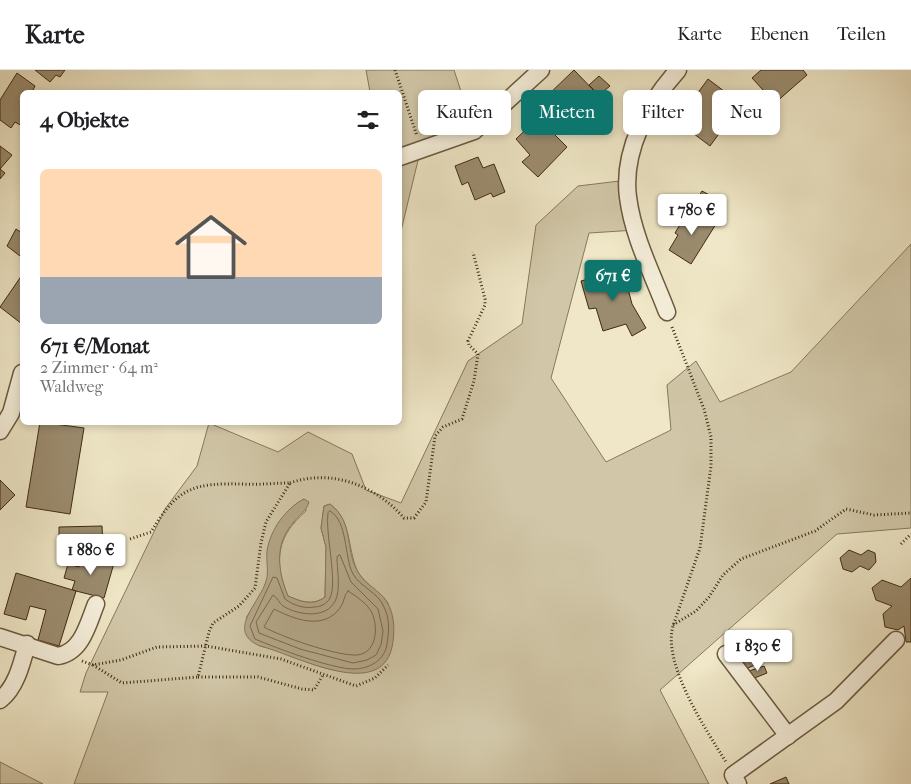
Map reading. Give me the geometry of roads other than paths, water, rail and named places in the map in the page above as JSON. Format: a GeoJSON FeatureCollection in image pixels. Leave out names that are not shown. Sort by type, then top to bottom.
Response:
{"type":"FeatureCollection","features":[{"type":"Feature","properties":{"kind":"street"},"geometry":{"type":"LineString","coordinates":[[402,156],[474,131],[541,70]]}},
{"type":"Feature","properties":{"kind":"street"},"geometry":{"type":"LineString","coordinates":[[666,312],[636,230],[628,197],[628,180],[638,131],[649,106],[678,70]]}},
{"type":"Feature","properties":{"kind":"street"},"geometry":{"type":"LineString","coordinates":[[0,431],[11,413],[20,380]]}},
{"type":"Feature","properties":{"kind":"street"},"geometry":{"type":"LineString","coordinates":[[0,636],[58,656],[65,655],[75,648],[82,638],[96,604]]}},
{"type":"Feature","properties":{"kind":"street"},"geometry":{"type":"LineString","coordinates":[[736,780],[788,736],[836,702],[896,640]]}},
{"type":"Feature","properties":{"kind":"street"},"geometry":{"type":"LineString","coordinates":[[0,700],[5,696],[21,667],[27,644]]}},
{"type":"Feature","properties":{"kind":"street"},"geometry":{"type":"LineString","coordinates":[[726,654],[788,736]]}},
{"type":"Feature","properties":{"kind":"water"},"geometry":{"type":"Polygon","coordinates":[[[304,499],[309,502],[308,505],[287,531],[280,549],[280,568],[288,596],[307,602],[321,600],[325,597],[326,547],[321,528],[324,506],[330,504],[343,519],[351,554],[358,572],[384,598],[392,613],[394,636],[392,647],[384,663],[371,671],[353,673],[312,664],[260,646],[250,640],[245,633],[248,616],[266,581],[267,551],[275,528],[291,508],[304,499]]]}}]}
